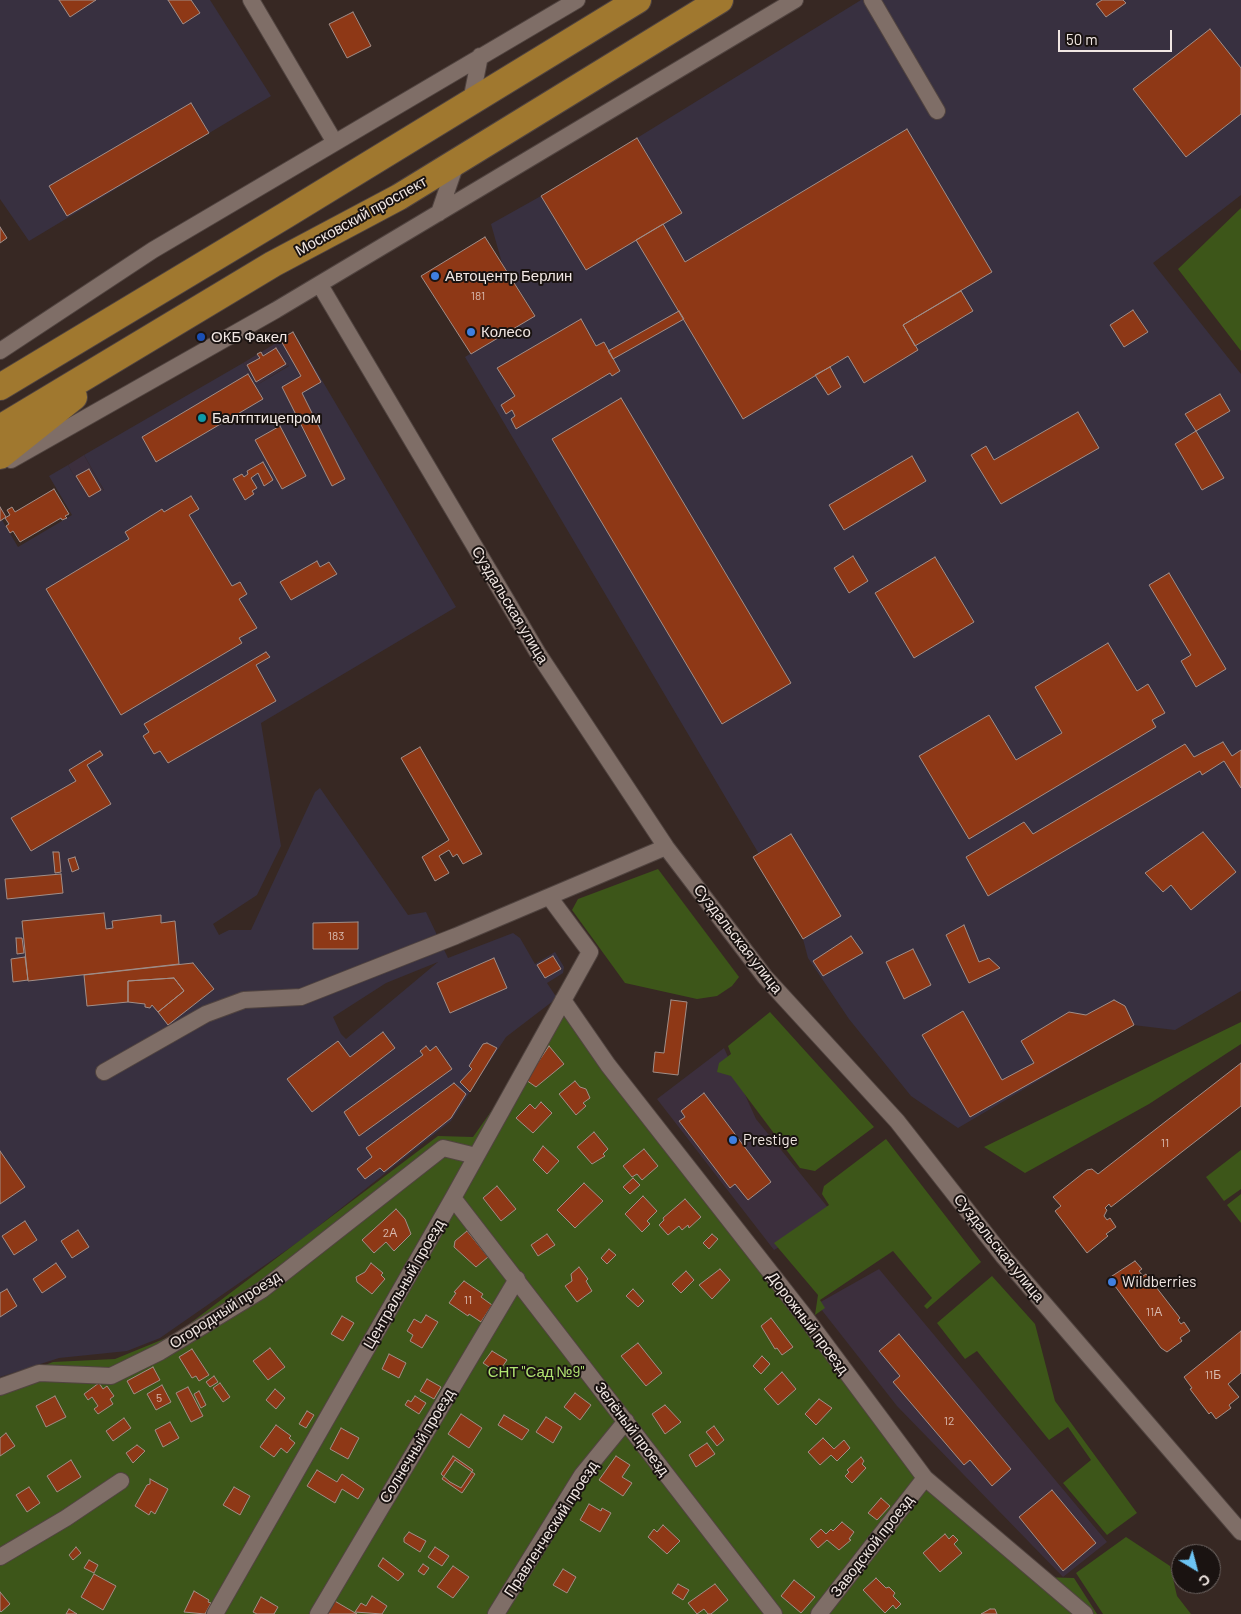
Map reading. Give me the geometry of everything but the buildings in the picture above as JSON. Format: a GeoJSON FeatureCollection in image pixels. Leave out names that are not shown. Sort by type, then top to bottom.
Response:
{"type":"FeatureCollection","features":[{"type":"Feature","properties":{"kind":"main road"},"geometry":{"type":"LineString","coordinates":[[0,387],[638,0]]}},
{"type":"Feature","properties":{"kind":"main road","name":"Московский проспект"},"geometry":{"type":"LineString","coordinates":[[0,428],[273,264],[399,197],[720,0]]}},
{"type":"Feature","properties":{"kind":"main road"},"geometry":{"type":"LineString","coordinates":[[0,370],[103,324]]}},
{"type":"Feature","properties":{"kind":"main road"},"geometry":{"type":"LineString","coordinates":[[0,456],[32,433],[138,344]]}},
{"type":"Feature","properties":{"kind":"street"},"geometry":{"type":"LineString","coordinates":[[251,0],[334,141]]}},
{"type":"Feature","properties":{"kind":"street"},"geometry":{"type":"LineString","coordinates":[[0,351],[153,250],[334,141],[577,0]]}},
{"type":"Feature","properties":{"kind":"street"},"geometry":{"type":"LineString","coordinates":[[0,466],[320,285],[795,0]]}},
{"type":"Feature","properties":{"kind":"street"},"geometry":{"type":"LineString","coordinates":[[872,0],[937,111]]}},
{"type":"Feature","properties":{"kind":"street"},"geometry":{"type":"LineString","coordinates":[[471,101],[480,56]]}},
{"type":"Feature","properties":{"kind":"street"},"geometry":{"type":"LineString","coordinates":[[439,213],[457,161]]}},
{"type":"Feature","properties":{"kind":"street","name":"Суздальская улица"},"geometry":{"type":"LineString","coordinates":[[320,285],[539,655],[666,847],[765,977],[897,1121],[1003,1256],[1241,1532]]}},
{"type":"Feature","properties":{"kind":"street"},"geometry":{"type":"LineString","coordinates":[[104,1072],[206,1014],[244,1000],[301,997],[550,898],[666,847]]}},
{"type":"Feature","properties":{"kind":"street","name":"Центральный проезд"},"geometry":{"type":"LineString","coordinates":[[215,1614],[453,1198],[590,952],[550,898]]}},
{"type":"Feature","properties":{"kind":"street","name":"Дорожный проезд"},"geometry":{"type":"LineString","coordinates":[[563,1000],[608,1065],[803,1314],[925,1478],[1086,1614]]}},
{"type":"Feature","properties":{"kind":"street","name":"Огородный проезд"},"geometry":{"type":"LineString","coordinates":[[0,1388],[39,1373],[111,1376],[160,1352],[262,1290],[443,1148],[476,1156]]}},
{"type":"Feature","properties":{"kind":"street","name":"Зелёный проезд"},"geometry":{"type":"LineString","coordinates":[[453,1198],[517,1278],[774,1614]]}},
{"type":"Feature","properties":{"kind":"street","name":"Солнечный проезд"},"geometry":{"type":"LineString","coordinates":[[318,1614],[517,1278]]}},
{"type":"Feature","properties":{"kind":"street","name":"Правленческий проезд"},"geometry":{"type":"LineString","coordinates":[[496,1614],[582,1475],[626,1421]]}},
{"type":"Feature","properties":{"kind":"street","name":"Заводской проезд"},"geometry":{"type":"LineString","coordinates":[[819,1614],[925,1478]]}},
{"type":"Feature","properties":{"kind":"street"},"geometry":{"type":"LineString","coordinates":[[0,1557],[66,1518],[121,1481]]}},
{"type":"Feature","properties":{"kind":"shaded area"},"geometry":{"type":"Polygon","coordinates":[[[0,0],[210,0],[271,96],[29,241],[0,199],[0,0]]]}},
{"type":"Feature","properties":{"kind":"shaded area"},"geometry":{"type":"Polygon","coordinates":[[[861,0],[1241,0],[1241,195],[1153,263],[1241,374],[1241,991],[1175,1030],[1133,1025],[958,1128],[911,1096],[849,1019],[808,958],[803,939],[753,857],[759,854],[465,357],[535,315],[502,263],[491,224],[541,196],[586,270],[681,213],[637,138],[861,0]]]}},
{"type":"Feature","properties":{"kind":"shaded area"},"geometry":{"type":"Polygon","coordinates":[[[294,333],[456,607],[261,723],[281,846],[257,895],[213,924],[219,935],[229,930],[251,930],[315,792],[320,788],[408,915],[426,912],[448,958],[513,933],[520,938],[535,964],[555,952],[564,967],[563,973],[547,983],[557,998],[506,1037],[451,1121],[301,1240],[160,1338],[127,1351],[59,1358],[0,1377],[0,506],[6,517],[2,520],[18,547],[72,515],[49,476],[68,465],[88,500],[104,490],[84,455],[243,363],[257,385],[289,366],[276,343],[294,333]],[[438,962],[386,983],[333,1017],[341,1034],[346,1039],[438,962]]]}},
{"type":"Feature","properties":{"kind":"shaded area"},"geometry":{"type":"Polygon","coordinates":[[[276,343],[289,365],[257,385],[243,363],[276,343]]]}},
{"type":"Feature","properties":{"kind":"shaded area"},"geometry":{"type":"Polygon","coordinates":[[[84,455],[104,491],[88,501],[68,465],[84,455]]]}},
{"type":"Feature","properties":{"kind":"shaded area"},"geometry":{"type":"Polygon","coordinates":[[[724,1048],[756,1119],[834,1215],[774,1250],[657,1099],[724,1048]]]}},
{"type":"Feature","properties":{"kind":"shaded area"},"geometry":{"type":"Polygon","coordinates":[[[879,1269],[1107,1542],[1063,1577],[897,1406],[817,1304],[879,1269]]]}},
{"type":"Feature","properties":{"kind":"green space"},"geometry":{"type":"Polygon","coordinates":[[[1241,208],[1241,351],[1178,269],[1241,208]]]}},
{"type":"Feature","properties":{"kind":"green space"},"geometry":{"type":"Polygon","coordinates":[[[658,869],[739,977],[732,986],[717,996],[697,999],[625,983],[572,910],[578,899],[658,869]]]}},
{"type":"Feature","properties":{"kind":"green space","name":"СНТ \"Сад №9\""},"geometry":{"type":"Polygon","coordinates":[[[563,1010],[958,1507],[1040,1577],[1074,1578],[1097,1614],[0,1614],[0,1382],[53,1362],[115,1359],[176,1334],[438,1136],[473,1137],[563,1010]]]}},
{"type":"Feature","properties":{"kind":"green space"},"geometry":{"type":"Polygon","coordinates":[[[770,1012],[874,1127],[815,1171],[800,1168],[731,1076],[717,1072],[719,1063],[731,1054],[728,1046],[770,1012]]]}},
{"type":"Feature","properties":{"kind":"green space"},"geometry":{"type":"Polygon","coordinates":[[[1241,1022],[1241,1044],[1149,1104],[1025,1173],[984,1147],[1241,1022]]]}},
{"type":"Feature","properties":{"kind":"green space"},"geometry":{"type":"Polygon","coordinates":[[[886,1139],[981,1262],[927,1309],[924,1306],[932,1298],[893,1251],[820,1300],[825,1308],[815,1315],[818,1295],[774,1243],[829,1205],[822,1194],[824,1186],[886,1139]]]}},
{"type":"Feature","properties":{"kind":"green space"},"geometry":{"type":"Polygon","coordinates":[[[1241,1150],[1241,1189],[1224,1201],[1206,1177],[1241,1150]]]}},
{"type":"Feature","properties":{"kind":"green space"},"geometry":{"type":"Polygon","coordinates":[[[1241,1194],[1241,1223],[1227,1205],[1241,1194]]]}},
{"type":"Feature","properties":{"kind":"green space"},"geometry":{"type":"Polygon","coordinates":[[[992,1276],[1035,1324],[1055,1401],[1137,1513],[1107,1535],[1063,1483],[1091,1460],[1068,1427],[1049,1440],[977,1351],[965,1359],[937,1323],[992,1276]]]}},
{"type":"Feature","properties":{"kind":"green space"},"geometry":{"type":"Polygon","coordinates":[[[1126,1537],[1170,1566],[1171,1594],[1177,1594],[1191,1614],[1103,1614],[1076,1573],[1126,1537]]]}},
{"type":"Feature","properties":{"kind":"place","name":"Автоцентр Берлин"},"geometry":{"type":"Point","coordinates":[435,276]}},
{"type":"Feature","properties":{"kind":"place","name":"Колесо"},"geometry":{"type":"Point","coordinates":[471,332]}},
{"type":"Feature","properties":{"kind":"place","name":"ОКБ Факел"},"geometry":{"type":"Point","coordinates":[201,337]}},
{"type":"Feature","properties":{"kind":"place","name":"Балтптицепром"},"geometry":{"type":"Point","coordinates":[202,418]}},
{"type":"Feature","properties":{"kind":"place","name":"Prestige"},"geometry":{"type":"Point","coordinates":[733,1140]}},
{"type":"Feature","properties":{"kind":"place","name":"Wildberries"},"geometry":{"type":"Point","coordinates":[1112,1282]}}]}
